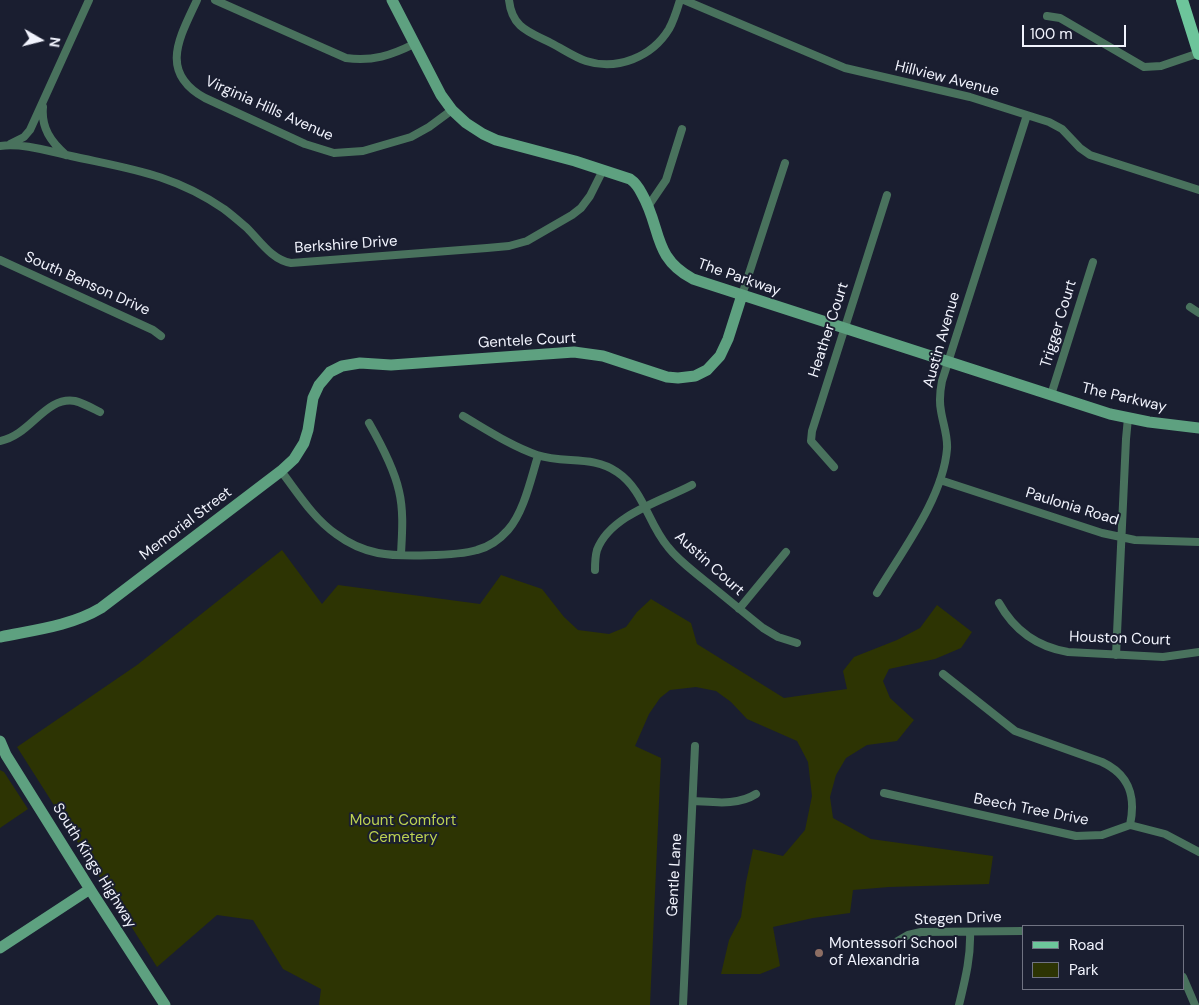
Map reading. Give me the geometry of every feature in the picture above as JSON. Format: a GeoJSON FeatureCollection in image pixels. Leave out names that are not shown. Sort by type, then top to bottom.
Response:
{"type":"FeatureCollection","features":[{"type":"Feature","properties":{"kind":"main road"},"geometry":{"type":"LineString","coordinates":[[1182,0],[1199,53]]}},
{"type":"Feature","properties":{"kind":"street"},"geometry":{"type":"LineString","coordinates":[[4,146],[24,137],[30,130],[89,0]]}},
{"type":"Feature","properties":{"kind":"street","name":"Virginia Hills Avenue"},"geometry":{"type":"LineString","coordinates":[[198,0],[180,37],[177,48],[178,65],[185,82],[205,98],[306,144],[334,152],[363,151],[411,137],[429,127],[452,110]]}},
{"type":"Feature","properties":{"kind":"street"},"geometry":{"type":"LineString","coordinates":[[215,0],[346,58],[363,60],[380,58],[414,44]]}},
{"type":"Feature","properties":{"kind":"street","name":"The Parkway"},"geometry":{"type":"LineString","coordinates":[[392,0],[441,95],[452,110],[472,127],[496,140],[623,175],[636,183],[649,205],[661,246],[667,258],[678,270],[693,279],[1051,395],[1128,418],[1199,428]]}},
{"type":"Feature","properties":{"kind":"street"},"geometry":{"type":"LineString","coordinates":[[509,0],[512,16],[521,27],[581,59],[602,64],[629,61],[651,50],[668,29],[680,0]]}},
{"type":"Feature","properties":{"kind":"street","name":"Hillview Avenue"},"geometry":{"type":"LineString","coordinates":[[684,0],[844,68],[970,97],[1049,122],[1062,129],[1080,148],[1090,155],[1199,190]]}},
{"type":"Feature","properties":{"kind":"street"},"geometry":{"type":"LineString","coordinates":[[1046,16],[1060,18],[1068,22],[1144,67],[1156,67],[1199,53]]}},
{"type":"Feature","properties":{"kind":"street"},"geometry":{"type":"LineString","coordinates":[[44,100],[42,116],[44,125],[56,146],[66,155]]}},
{"type":"Feature","properties":{"kind":"street","name":"Austin Avenue"},"geometry":{"type":"LineString","coordinates":[[877,592],[932,502],[940,480],[947,447],[947,435],[941,410],[940,389],[1027,115]]}},
{"type":"Feature","properties":{"kind":"street"},"geometry":{"type":"LineString","coordinates":[[649,205],[666,180],[682,129]]}},
{"type":"Feature","properties":{"kind":"street","name":"Berkshire Drive"},"geometry":{"type":"LineString","coordinates":[[4,146],[28,147],[145,171],[186,187],[225,210],[248,229],[279,260],[291,263],[519,244],[536,237],[577,211],[590,196],[603,170]]}},
{"type":"Feature","properties":{"kind":"street","name":"Gentele Court"},"geometry":{"type":"LineString","coordinates":[[332,371],[353,363],[391,365],[574,352],[603,356],[667,377],[688,378],[707,370],[720,356],[728,339],[785,163]]}},
{"type":"Feature","properties":{"kind":"street","name":"Heather Court"},"geometry":{"type":"LineString","coordinates":[[834,467],[811,441],[812,431],[887,195]]}},
{"type":"Feature","properties":{"kind":"street","name":"South Benson Drive"},"geometry":{"type":"LineString","coordinates":[[0,260],[153,330],[161,336]]}},
{"type":"Feature","properties":{"kind":"street","name":"Trigger Court"},"geometry":{"type":"LineString","coordinates":[[1051,395],[1093,262]]}},
{"type":"Feature","properties":{"kind":"street"},"geometry":{"type":"LineString","coordinates":[[1190,307],[1199,313]]}},
{"type":"Feature","properties":{"kind":"street","name":"Memorial Street"},"geometry":{"type":"LineString","coordinates":[[0,637],[74,621],[101,608],[281,471],[304,444],[315,392],[324,378],[332,371]]}},
{"type":"Feature","properties":{"kind":"street"},"geometry":{"type":"LineString","coordinates":[[0,441],[17,436],[49,407],[60,402],[76,402],[100,412]]}},
{"type":"Feature","properties":{"kind":"street","name":"Austin Court"},"geometry":{"type":"LineString","coordinates":[[463,416],[523,450],[538,456],[561,460],[591,461],[612,468],[628,481],[640,496],[661,538],[671,551],[770,633],[797,643]]}},
{"type":"Feature","properties":{"kind":"street"},"geometry":{"type":"LineString","coordinates":[[1116,655],[1128,418]]}},
{"type":"Feature","properties":{"kind":"street"},"geometry":{"type":"LineString","coordinates":[[370,423],[399,489],[402,513],[401,554]]}},
{"type":"Feature","properties":{"kind":"street"},"geometry":{"type":"LineString","coordinates":[[281,471],[315,516],[336,535],[353,544],[384,554],[466,553],[496,541],[517,518],[538,456]]}},
{"type":"Feature","properties":{"kind":"street","name":"Paulonia Road"},"geometry":{"type":"LineString","coordinates":[[940,480],[1102,533],[1135,540],[1199,542]]}},
{"type":"Feature","properties":{"kind":"street"},"geometry":{"type":"LineString","coordinates":[[595,570],[595,557],[598,549],[607,534],[619,522],[692,485]]}},
{"type":"Feature","properties":{"kind":"street"},"geometry":{"type":"LineString","coordinates":[[739,609],[786,552]]}},
{"type":"Feature","properties":{"kind":"street","name":"Houston Court"},"geometry":{"type":"LineString","coordinates":[[999,603],[1007,617],[1033,639],[1046,646],[1068,652],[1163,657],[1199,652]]}},
{"type":"Feature","properties":{"kind":"street"},"geometry":{"type":"LineString","coordinates":[[942,674],[1015,731],[1102,762],[1115,769],[1127,783],[1131,794],[1133,811],[1130,825],[1165,834],[1199,852]]}},
{"type":"Feature","properties":{"kind":"street","name":"South Kings Highway"},"geometry":{"type":"LineString","coordinates":[[0,741],[3,757],[165,1005]]}},
{"type":"Feature","properties":{"kind":"street","name":"Gentle Lane"},"geometry":{"type":"LineString","coordinates":[[683,1005],[695,746]]}},
{"type":"Feature","properties":{"kind":"street","name":"Beech Tree Drive"},"geometry":{"type":"LineString","coordinates":[[884,793],[1076,836],[1102,835],[1130,825]]}},
{"type":"Feature","properties":{"kind":"street"},"geometry":{"type":"LineString","coordinates":[[692,801],[735,803],[756,794]]}},
{"type":"Feature","properties":{"kind":"street"},"geometry":{"type":"LineString","coordinates":[[0,948],[90,889]]}},
{"type":"Feature","properties":{"kind":"street","name":"Stegen Drive"},"geometry":{"type":"LineString","coordinates":[[896,942],[908,935],[921,932],[1022,931]]}},
{"type":"Feature","properties":{"kind":"street"},"geometry":{"type":"LineString","coordinates":[[959,1005],[968,965],[970,932]]}},
{"type":"Feature","properties":{"kind":"street"},"geometry":{"type":"LineString","coordinates":[[1184,979],[1195,1005]]}},
{"type":"Feature","properties":{"kind":"green space","name":"Mount Comfort Cemetery"},"geometry":{"type":"Polygon","coordinates":[[[282,550],[322,604],[338,585],[480,604],[501,575],[542,589],[564,617],[578,630],[609,634],[626,627],[637,612],[651,599],[691,623],[697,644],[784,698],[847,689],[843,671],[854,657],[897,640],[920,628],[937,605],[972,632],[961,648],[935,659],[889,669],[883,681],[890,698],[914,720],[897,741],[867,745],[846,758],[836,775],[830,797],[833,818],[871,839],[993,856],[989,884],[853,890],[850,913],[813,918],[773,927],[780,966],[760,974],[721,974],[729,940],[741,917],[753,849],[783,856],[805,830],[812,796],[808,762],[797,741],[747,719],[731,702],[716,691],[696,687],[670,690],[660,698],[649,714],[635,746],[661,758],[650,1005],[319,1005],[321,989],[283,969],[253,920],[217,915],[157,967],[17,747],[137,665],[282,550]]]}},
{"type":"Feature","properties":{"kind":"green space"},"geometry":{"type":"Polygon","coordinates":[[[0,770],[4,772],[28,809],[0,828],[0,770]]]}},
{"type":"Feature","properties":{"kind":"place","name":"Montessori School of Alexandria"},"geometry":{"type":"Point","coordinates":[819,953]}}]}
